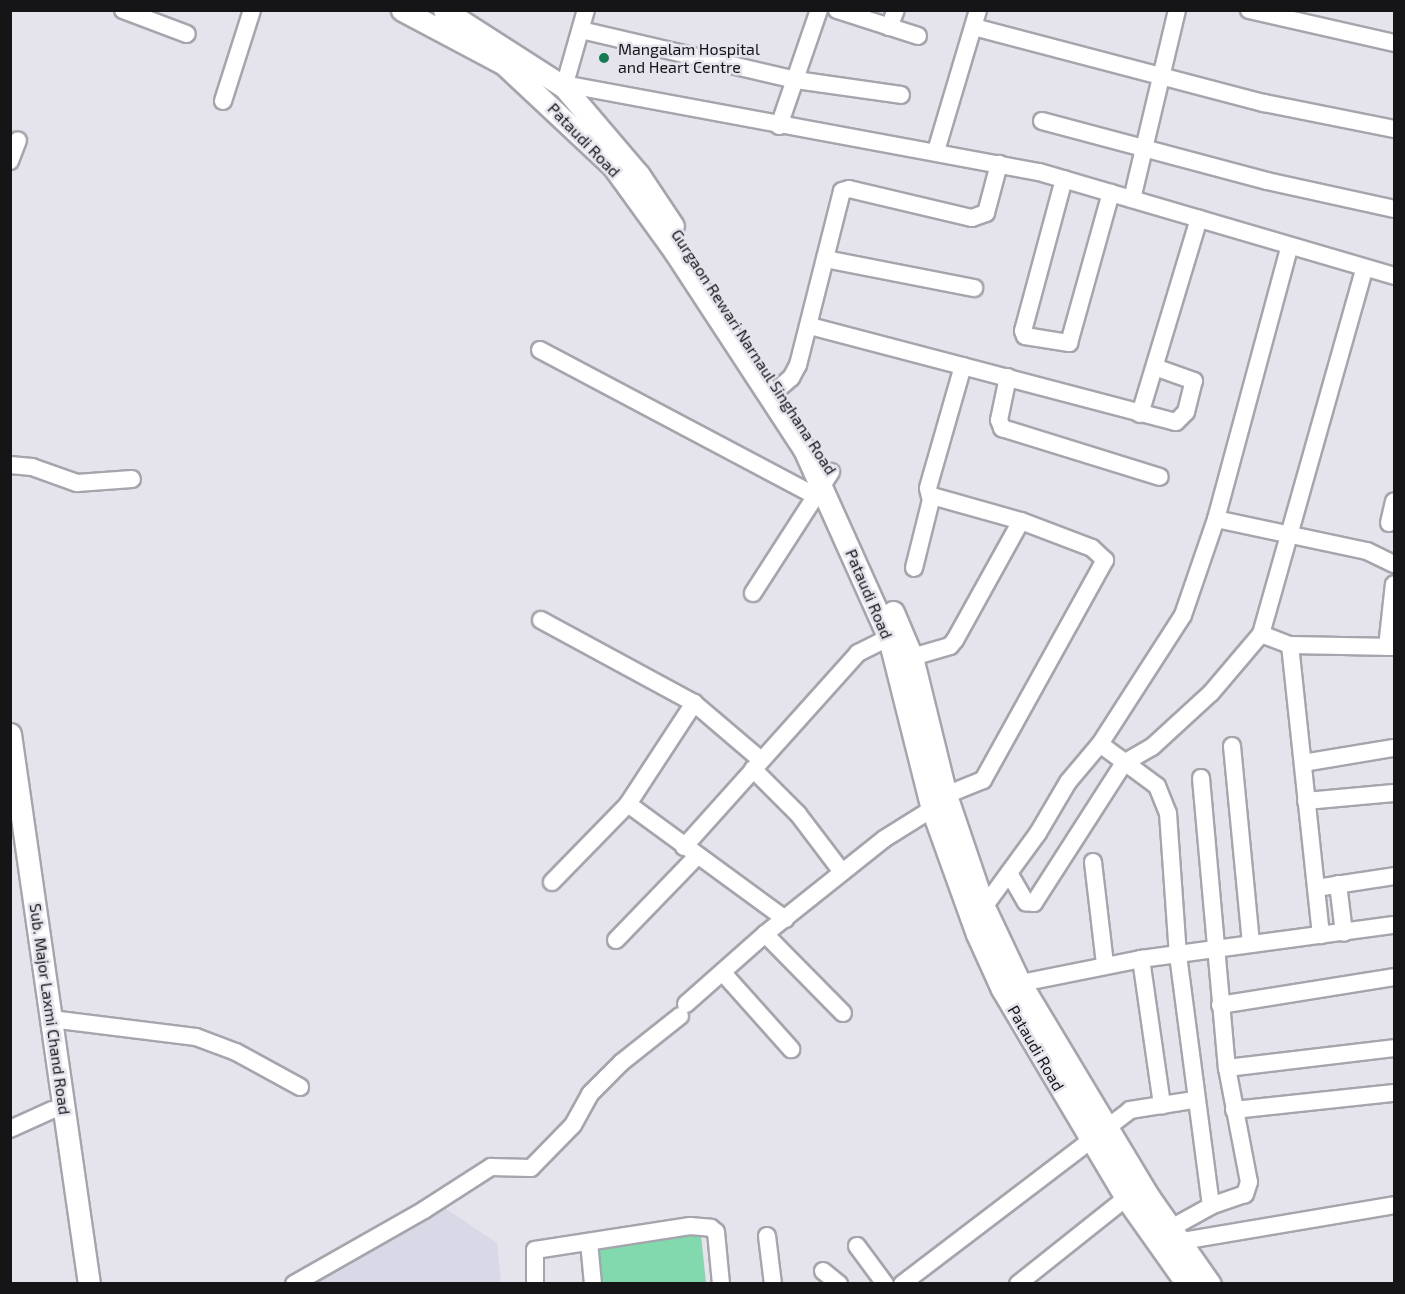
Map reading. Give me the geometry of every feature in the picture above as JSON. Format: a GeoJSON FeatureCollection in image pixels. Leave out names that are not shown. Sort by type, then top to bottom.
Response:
{"type":"FeatureCollection","features":[{"type":"Feature","properties":{"kind":"main road","name":"Pataudi Road"},"geometry":{"type":"LineString","coordinates":[[402,10],[504,64],[613,166],[776,393]]}},
{"type":"Feature","properties":{"kind":"main road","name":"Gurgaon Rewari Narnaul Singhana Road"},"geometry":{"type":"LineString","coordinates":[[444,10],[564,85],[639,175],[776,393],[823,483],[895,635],[943,803],[984,907],[1010,985],[1107,1125],[1176,1235],[1210,1284]]}},
{"type":"Feature","properties":{"kind":"main road","name":"Sub. Major Laxmi Chand Road"},"geometry":{"type":"LineString","coordinates":[[10,734],[89,1284]]}},
{"type":"Feature","properties":{"kind":"main road","name":"Pataudi Road"},"geometry":{"type":"LineString","coordinates":[[943,803],[977,934],[1010,985],[1090,1138],[1126,1198],[1187,1284]]}},
{"type":"Feature","properties":{"kind":"main road","name":"Sub. Major Laxmi Chand Road"},"geometry":{"type":"LineString","coordinates":[[10,830],[52,1110],[75,1284]]}},
{"type":"Feature","properties":{"kind":"street"},"geometry":{"type":"LineString","coordinates":[[123,10],[187,34]]}},
{"type":"Feature","properties":{"kind":"street"},"geometry":{"type":"LineString","coordinates":[[223,101],[252,10]]}},
{"type":"Feature","properties":{"kind":"street"},"geometry":{"type":"LineString","coordinates":[[586,10],[564,85],[779,126],[936,151],[999,164],[1064,179],[1364,270],[1395,276]]}},
{"type":"Feature","properties":{"kind":"street"},"geometry":{"type":"LineString","coordinates":[[779,126],[819,10]]}},
{"type":"Feature","properties":{"kind":"street"},"geometry":{"type":"LineString","coordinates":[[890,27],[896,10]]}},
{"type":"Feature","properties":{"kind":"street"},"geometry":{"type":"LineString","coordinates":[[1132,199],[1177,10]]}},
{"type":"Feature","properties":{"kind":"street"},"geometry":{"type":"LineString","coordinates":[[1249,10],[1395,43]]}},
{"type":"Feature","properties":{"kind":"street"},"geometry":{"type":"LineString","coordinates":[[838,11],[918,36]]}},
{"type":"Feature","properties":{"kind":"street"},"geometry":{"type":"LineString","coordinates":[[936,151],[976,19],[1264,103],[1395,129]]}},
{"type":"Feature","properties":{"kind":"street"},"geometry":{"type":"LineString","coordinates":[[581,30],[796,80],[901,95]]}},
{"type":"Feature","properties":{"kind":"street"},"geometry":{"type":"LineString","coordinates":[[1042,121],[1145,149],[1395,209]]}},
{"type":"Feature","properties":{"kind":"street"},"geometry":{"type":"LineString","coordinates":[[10,161],[18,140]]}},
{"type":"Feature","properties":{"kind":"street"},"geometry":{"type":"LineString","coordinates":[[776,393],[798,365],[844,190],[972,218],[986,213],[999,164]]}},
{"type":"Feature","properties":{"kind":"street"},"geometry":{"type":"LineString","coordinates":[[1064,179],[1023,331],[1025,336],[1069,343],[1111,193]]}},
{"type":"Feature","properties":{"kind":"street"},"geometry":{"type":"LineString","coordinates":[[1140,414],[1199,219]]}},
{"type":"Feature","properties":{"kind":"street"},"geometry":{"type":"LineString","coordinates":[[984,907],[1068,782],[1100,744],[1184,615],[1216,519],[1289,248]]}},
{"type":"Feature","properties":{"kind":"street"},"geometry":{"type":"LineString","coordinates":[[825,259],[974,288]]}},
{"type":"Feature","properties":{"kind":"street"},"geometry":{"type":"LineString","coordinates":[[1009,873],[1026,902],[1034,903],[1124,763],[1152,747],[1211,693],[1261,634],[1364,270]]}},
{"type":"Feature","properties":{"kind":"street"},"geometry":{"type":"LineString","coordinates":[[810,326],[1008,377],[1168,423],[1176,422],[1186,412],[1194,381],[1155,367]]}},
{"type":"Feature","properties":{"kind":"street"},"geometry":{"type":"LineString","coordinates":[[540,350],[823,483],[753,592]]}},
{"type":"Feature","properties":{"kind":"street"},"geometry":{"type":"LineString","coordinates":[[914,568],[930,497],[928,488],[963,366]]}},
{"type":"Feature","properties":{"kind":"street"},"geometry":{"type":"LineString","coordinates":[[1008,377],[999,420],[1002,428],[1160,477]]}},
{"type":"Feature","properties":{"kind":"street"},"geometry":{"type":"LineString","coordinates":[[10,465],[32,467],[77,483],[132,479]]}},
{"type":"Feature","properties":{"kind":"street"},"geometry":{"type":"LineString","coordinates":[[294,1284],[424,1210],[491,1167],[531,1168],[573,1125],[590,1094],[622,1062],[724,974],[765,934],[884,839],[983,780],[1104,566],[1103,556],[1092,548],[1021,521],[930,497]]}},
{"type":"Feature","properties":{"kind":"street"},"geometry":{"type":"LineString","coordinates":[[1389,523],[1395,502]]}},
{"type":"Feature","properties":{"kind":"street"},"geometry":{"type":"LineString","coordinates":[[1216,519],[1367,551],[1395,564]]}},
{"type":"Feature","properties":{"kind":"street"},"geometry":{"type":"LineString","coordinates":[[904,660],[950,646],[1021,521]]}},
{"type":"Feature","properties":{"kind":"street"},"geometry":{"type":"LineString","coordinates":[[1261,634],[1290,645],[1391,647],[1395,584]]}},
{"type":"Feature","properties":{"kind":"street"},"geometry":{"type":"LineString","coordinates":[[541,620],[694,703],[757,765],[842,872]]}},
{"type":"Feature","properties":{"kind":"street"},"geometry":{"type":"LineString","coordinates":[[616,940],[691,852],[757,765],[858,653],[895,635]]}},
{"type":"Feature","properties":{"kind":"street"},"geometry":{"type":"LineString","coordinates":[[1290,645],[1321,934]]}},
{"type":"Feature","properties":{"kind":"street"},"geometry":{"type":"LineString","coordinates":[[552,882],[628,804],[694,703]]}},
{"type":"Feature","properties":{"kind":"street"},"geometry":{"type":"LineString","coordinates":[[1100,744],[1157,786],[1166,801],[1178,955],[1194,1100],[1211,1206]]}},
{"type":"Feature","properties":{"kind":"street"},"geometry":{"type":"LineString","coordinates":[[1233,746],[1251,944]]}},
{"type":"Feature","properties":{"kind":"street"},"geometry":{"type":"LineString","coordinates":[[1303,762],[1395,748]]}},
{"type":"Feature","properties":{"kind":"street"},"geometry":{"type":"LineString","coordinates":[[1176,1235],[1211,1206],[1241,1196],[1248,1188],[1227,1068],[1201,778]]}},
{"type":"Feature","properties":{"kind":"street"},"geometry":{"type":"LineString","coordinates":[[1306,801],[1395,793]]}},
{"type":"Feature","properties":{"kind":"street"},"geometry":{"type":"LineString","coordinates":[[628,804],[785,919]]}},
{"type":"Feature","properties":{"kind":"street"},"geometry":{"type":"LineString","coordinates":[[1093,862],[1105,964]]}},
{"type":"Feature","properties":{"kind":"street"},"geometry":{"type":"LineString","coordinates":[[1316,888],[1395,876]]}},
{"type":"Feature","properties":{"kind":"street"},"geometry":{"type":"LineString","coordinates":[[1338,884],[1344,933]]}},
{"type":"Feature","properties":{"kind":"street"},"geometry":{"type":"LineString","coordinates":[[1010,985],[1105,964],[1395,925]]}},
{"type":"Feature","properties":{"kind":"street"},"geometry":{"type":"LineString","coordinates":[[765,934],[843,1013]]}},
{"type":"Feature","properties":{"kind":"street"},"geometry":{"type":"LineString","coordinates":[[1141,959],[1162,1105]]}},
{"type":"Feature","properties":{"kind":"street"},"geometry":{"type":"LineString","coordinates":[[724,974],[791,1049]]}},
{"type":"Feature","properties":{"kind":"street"},"geometry":{"type":"LineString","coordinates":[[1220,1005],[1395,977]]}},
{"type":"Feature","properties":{"kind":"street"},"geometry":{"type":"LineString","coordinates":[[51,1019],[164,1030],[196,1037],[236,1052],[300,1087]]}},
{"type":"Feature","properties":{"kind":"street"},"geometry":{"type":"LineString","coordinates":[[1227,1068],[1395,1048]]}},
{"type":"Feature","properties":{"kind":"street"},"geometry":{"type":"LineString","coordinates":[[1234,1110],[1395,1093]]}},
{"type":"Feature","properties":{"kind":"street"},"geometry":{"type":"LineString","coordinates":[[902,1284],[1107,1125],[1130,1110],[1194,1100]]}},
{"type":"Feature","properties":{"kind":"street"},"geometry":{"type":"LineString","coordinates":[[10,1129],[52,1110]]}},
{"type":"Feature","properties":{"kind":"street"},"geometry":{"type":"LineString","coordinates":[[1018,1284],[1126,1198]]}},
{"type":"Feature","properties":{"kind":"street"},"geometry":{"type":"LineString","coordinates":[[1176,1235],[1395,1205]]}},
{"type":"Feature","properties":{"kind":"street"},"geometry":{"type":"LineString","coordinates":[[535,1284],[535,1250],[690,1226],[711,1228],[716,1233],[721,1284]]}},
{"type":"Feature","properties":{"kind":"street"},"geometry":{"type":"LineString","coordinates":[[767,1236],[773,1284]]}},
{"type":"Feature","properties":{"kind":"street"},"geometry":{"type":"LineString","coordinates":[[589,1242],[593,1284]]}},
{"type":"Feature","properties":{"kind":"street"},"geometry":{"type":"LineString","coordinates":[[857,1246],[885,1284]]}},
{"type":"Feature","properties":{"kind":"street"},"geometry":{"type":"LineString","coordinates":[[823,1271],[839,1284]]}},
{"type":"Feature","properties":{"kind":"shaded area"},"geometry":{"type":"Polygon","coordinates":[[[442,1206],[497,1243],[501,1283],[294,1284],[442,1206]]]}},
{"type":"Feature","properties":{"kind":"green space"},"geometry":{"type":"Polygon","coordinates":[[[701,1235],[706,1283],[599,1283],[595,1247],[701,1235]]]}},
{"type":"Feature","properties":{"kind":"place","name":"Mangalam Hospital and Heart Centre"},"geometry":{"type":"Point","coordinates":[604,58]}}]}
